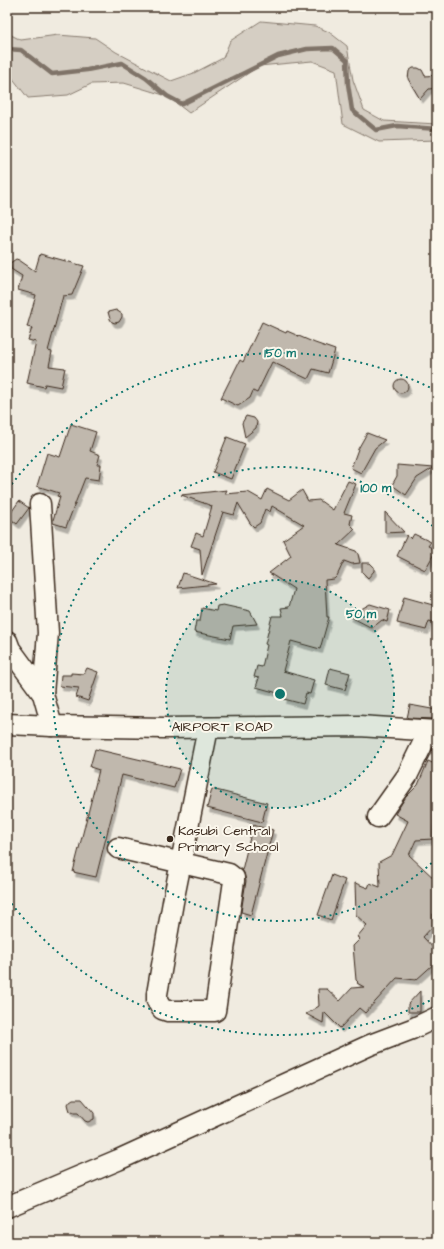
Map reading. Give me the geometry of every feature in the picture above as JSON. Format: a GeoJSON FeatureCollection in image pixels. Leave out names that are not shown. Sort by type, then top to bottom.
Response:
{"type":"FeatureCollection","features":[{"type":"Feature","properties":{"kind":"street"},"geometry":{"type":"LineString","coordinates":[[40,504],[48,634],[43,694],[52,726]]}},
{"type":"Feature","properties":{"kind":"street"},"geometry":{"type":"LineString","coordinates":[[7,641],[10,649],[43,694]]}},
{"type":"Feature","properties":{"kind":"street","name":"AIRPORT ROAD"},"geometry":{"type":"LineString","coordinates":[[7,724],[208,728],[358,726],[433,731]]}},
{"type":"Feature","properties":{"kind":"street"},"geometry":{"type":"LineString","coordinates":[[118,848],[182,863],[229,874],[234,878],[215,1011],[168,1011],[162,1009],[157,1001],[172,910],[182,863],[208,728]]}},
{"type":"Feature","properties":{"kind":"street"},"geometry":{"type":"LineString","coordinates":[[378,817],[407,776],[433,731]]}},
{"type":"Feature","properties":{"kind":"street"},"geometry":{"type":"LineString","coordinates":[[7,1207],[118,1160],[370,1045],[412,1029],[437,1017]]}},
{"type":"Feature","properties":{"kind":"shaded area"},"geometry":{"type":"Polygon","coordinates":[[[261,21],[315,26],[329,32],[347,46],[353,80],[364,110],[384,121],[437,124],[437,140],[379,142],[343,124],[336,70],[312,61],[259,66],[189,113],[167,96],[124,83],[91,84],[68,95],[28,98],[7,71],[7,33],[21,40],[58,35],[95,38],[116,52],[171,81],[194,73],[223,58],[230,41],[261,21]]]}},
{"type":"Feature","properties":{"kind":"building"},"geometry":{"type":"Polygon","coordinates":[[[413,68],[422,70],[425,76],[437,75],[437,88],[429,89],[420,99],[408,79],[409,71],[413,68]]]}},
{"type":"Feature","properties":{"kind":"building"},"geometry":{"type":"Polygon","coordinates":[[[40,254],[84,266],[72,295],[63,296],[48,351],[52,352],[49,366],[65,368],[61,387],[45,384],[44,387],[27,383],[36,342],[28,340],[32,328],[27,327],[36,295],[18,290],[22,276],[11,269],[10,263],[16,259],[35,271],[40,254]]]}},
{"type":"Feature","properties":{"kind":"building"},"geometry":{"type":"Polygon","coordinates":[[[116,310],[122,314],[122,317],[119,322],[115,323],[110,319],[108,312],[116,310]]]}},
{"type":"Feature","properties":{"kind":"building"},"geometry":{"type":"Polygon","coordinates":[[[262,322],[286,333],[287,331],[335,350],[328,373],[313,369],[308,379],[272,362],[257,393],[253,391],[250,398],[238,406],[221,398],[240,360],[243,362],[262,322]]]}},
{"type":"Feature","properties":{"kind":"building"},"geometry":{"type":"Polygon","coordinates":[[[401,379],[406,381],[408,386],[406,391],[401,393],[396,391],[394,386],[396,381],[401,379]]]}},
{"type":"Feature","properties":{"kind":"building"},"geometry":{"type":"Polygon","coordinates":[[[246,416],[254,418],[257,422],[256,428],[245,437],[242,423],[246,416]]]}},
{"type":"Feature","properties":{"kind":"building"},"geometry":{"type":"Polygon","coordinates":[[[71,424],[96,432],[90,451],[100,455],[97,465],[101,465],[99,480],[85,478],[66,527],[53,523],[60,497],[57,496],[59,493],[37,486],[47,453],[60,457],[71,424]]]}},
{"type":"Feature","properties":{"kind":"building"},"geometry":{"type":"Polygon","coordinates":[[[367,433],[385,440],[375,448],[361,473],[351,468],[358,449],[367,433]]]}},
{"type":"Feature","properties":{"kind":"building"},"geometry":{"type":"Polygon","coordinates":[[[227,437],[245,444],[231,479],[213,472],[227,437]]]}},
{"type":"Feature","properties":{"kind":"building"},"geometry":{"type":"Polygon","coordinates":[[[397,465],[433,468],[417,478],[406,495],[392,485],[397,476],[397,465]]]}},
{"type":"Feature","properties":{"kind":"building"},"geometry":{"type":"Polygon","coordinates":[[[348,481],[356,484],[344,513],[352,515],[350,524],[355,529],[338,545],[356,551],[360,563],[352,564],[344,561],[334,579],[325,580],[327,617],[329,617],[320,649],[291,641],[283,671],[314,680],[310,694],[306,693],[303,704],[284,699],[285,695],[256,687],[259,678],[254,677],[257,666],[262,667],[267,645],[265,644],[272,616],[283,616],[281,608],[289,607],[294,589],[269,573],[291,556],[283,540],[304,525],[272,506],[270,512],[265,509],[260,523],[254,527],[238,503],[234,515],[223,512],[202,575],[200,549],[191,546],[196,533],[203,536],[212,506],[181,495],[227,490],[225,494],[248,492],[262,500],[267,489],[289,500],[302,490],[308,501],[319,500],[333,510],[348,481]]]}},
{"type":"Feature","properties":{"kind":"building"},"geometry":{"type":"Polygon","coordinates":[[[19,501],[29,508],[17,524],[8,517],[19,501]]]}},
{"type":"Feature","properties":{"kind":"building"},"geometry":{"type":"Polygon","coordinates":[[[385,512],[404,532],[385,533],[385,512]]]}},
{"type":"Feature","properties":{"kind":"building"},"geometry":{"type":"Polygon","coordinates":[[[414,534],[431,542],[428,546],[436,550],[425,570],[397,556],[407,535],[411,539],[414,534]]]}},
{"type":"Feature","properties":{"kind":"building"},"geometry":{"type":"Polygon","coordinates":[[[362,563],[370,563],[374,567],[374,571],[368,578],[362,572],[362,563]]]}},
{"type":"Feature","properties":{"kind":"building"},"geometry":{"type":"Polygon","coordinates":[[[183,573],[216,584],[178,588],[183,573]]]}},
{"type":"Feature","properties":{"kind":"building"},"geometry":{"type":"Polygon","coordinates":[[[404,597],[433,605],[432,608],[437,609],[437,623],[429,621],[426,630],[397,623],[404,597]]]}},
{"type":"Feature","properties":{"kind":"building"},"geometry":{"type":"Polygon","coordinates":[[[370,604],[390,610],[387,622],[382,620],[372,628],[349,616],[370,604]]]}},
{"type":"Feature","properties":{"kind":"building"},"geometry":{"type":"Polygon","coordinates":[[[223,605],[250,611],[257,624],[233,626],[230,639],[194,632],[196,621],[200,621],[202,608],[216,611],[217,606],[223,605]]]}},
{"type":"Feature","properties":{"kind":"building"},"geometry":{"type":"Polygon","coordinates":[[[87,668],[98,672],[88,701],[76,697],[79,688],[60,686],[61,675],[71,675],[71,673],[84,674],[87,668]]]}},
{"type":"Feature","properties":{"kind":"building"},"geometry":{"type":"Polygon","coordinates":[[[330,668],[350,673],[345,690],[326,685],[330,668]]]}},
{"type":"Feature","properties":{"kind":"building"},"geometry":{"type":"Polygon","coordinates":[[[410,705],[437,710],[437,719],[407,718],[410,705]]]}},
{"type":"Feature","properties":{"kind":"building"},"geometry":{"type":"Polygon","coordinates":[[[95,749],[180,769],[174,788],[122,775],[96,877],[73,872],[99,770],[90,767],[95,749]]]}},
{"type":"Feature","properties":{"kind":"building"},"geometry":{"type":"Polygon","coordinates":[[[428,761],[437,765],[433,839],[416,840],[409,855],[437,881],[437,914],[433,914],[433,926],[423,937],[437,952],[437,961],[416,980],[397,978],[365,1013],[359,1008],[340,1028],[324,1012],[323,1023],[306,1014],[319,1006],[318,989],[327,989],[340,1001],[352,988],[364,987],[357,983],[358,982],[356,980],[353,946],[360,939],[357,937],[367,925],[356,915],[355,883],[368,888],[370,883],[380,887],[379,862],[392,855],[408,821],[395,814],[405,798],[418,785],[428,761]]]}},
{"type":"Feature","properties":{"kind":"building"},"geometry":{"type":"Polygon","coordinates":[[[212,789],[267,803],[262,822],[207,808],[212,789]]]}},
{"type":"Feature","properties":{"kind":"building"},"geometry":{"type":"Polygon","coordinates":[[[253,825],[273,830],[251,915],[241,912],[246,881],[242,870],[253,825]]]}},
{"type":"Feature","properties":{"kind":"building"},"geometry":{"type":"Polygon","coordinates":[[[332,875],[345,880],[331,920],[318,915],[332,875]]]}},
{"type":"Feature","properties":{"kind":"building"},"geometry":{"type":"Polygon","coordinates":[[[420,991],[420,1012],[408,1012],[408,1004],[420,991]]]}},
{"type":"Feature","properties":{"kind":"building"},"geometry":{"type":"Polygon","coordinates":[[[73,1099],[82,1099],[94,1113],[94,1119],[88,1122],[85,1121],[78,1113],[70,1111],[68,1104],[73,1099]]]}},
{"type":"Feature","properties":{"kind":"waterway"},"geometry":{"type":"LineString","coordinates":[[7,49],[21,50],[52,74],[87,70],[122,63],[146,78],[167,96],[182,104],[278,56],[307,49],[333,48],[347,60],[348,84],[352,110],[376,130],[397,126],[437,129]]}},
{"type":"Feature","properties":{"kind":"place","name":"Kasubi Central Primary School"},"geometry":{"type":"Point","coordinates":[170,839]}}]}
